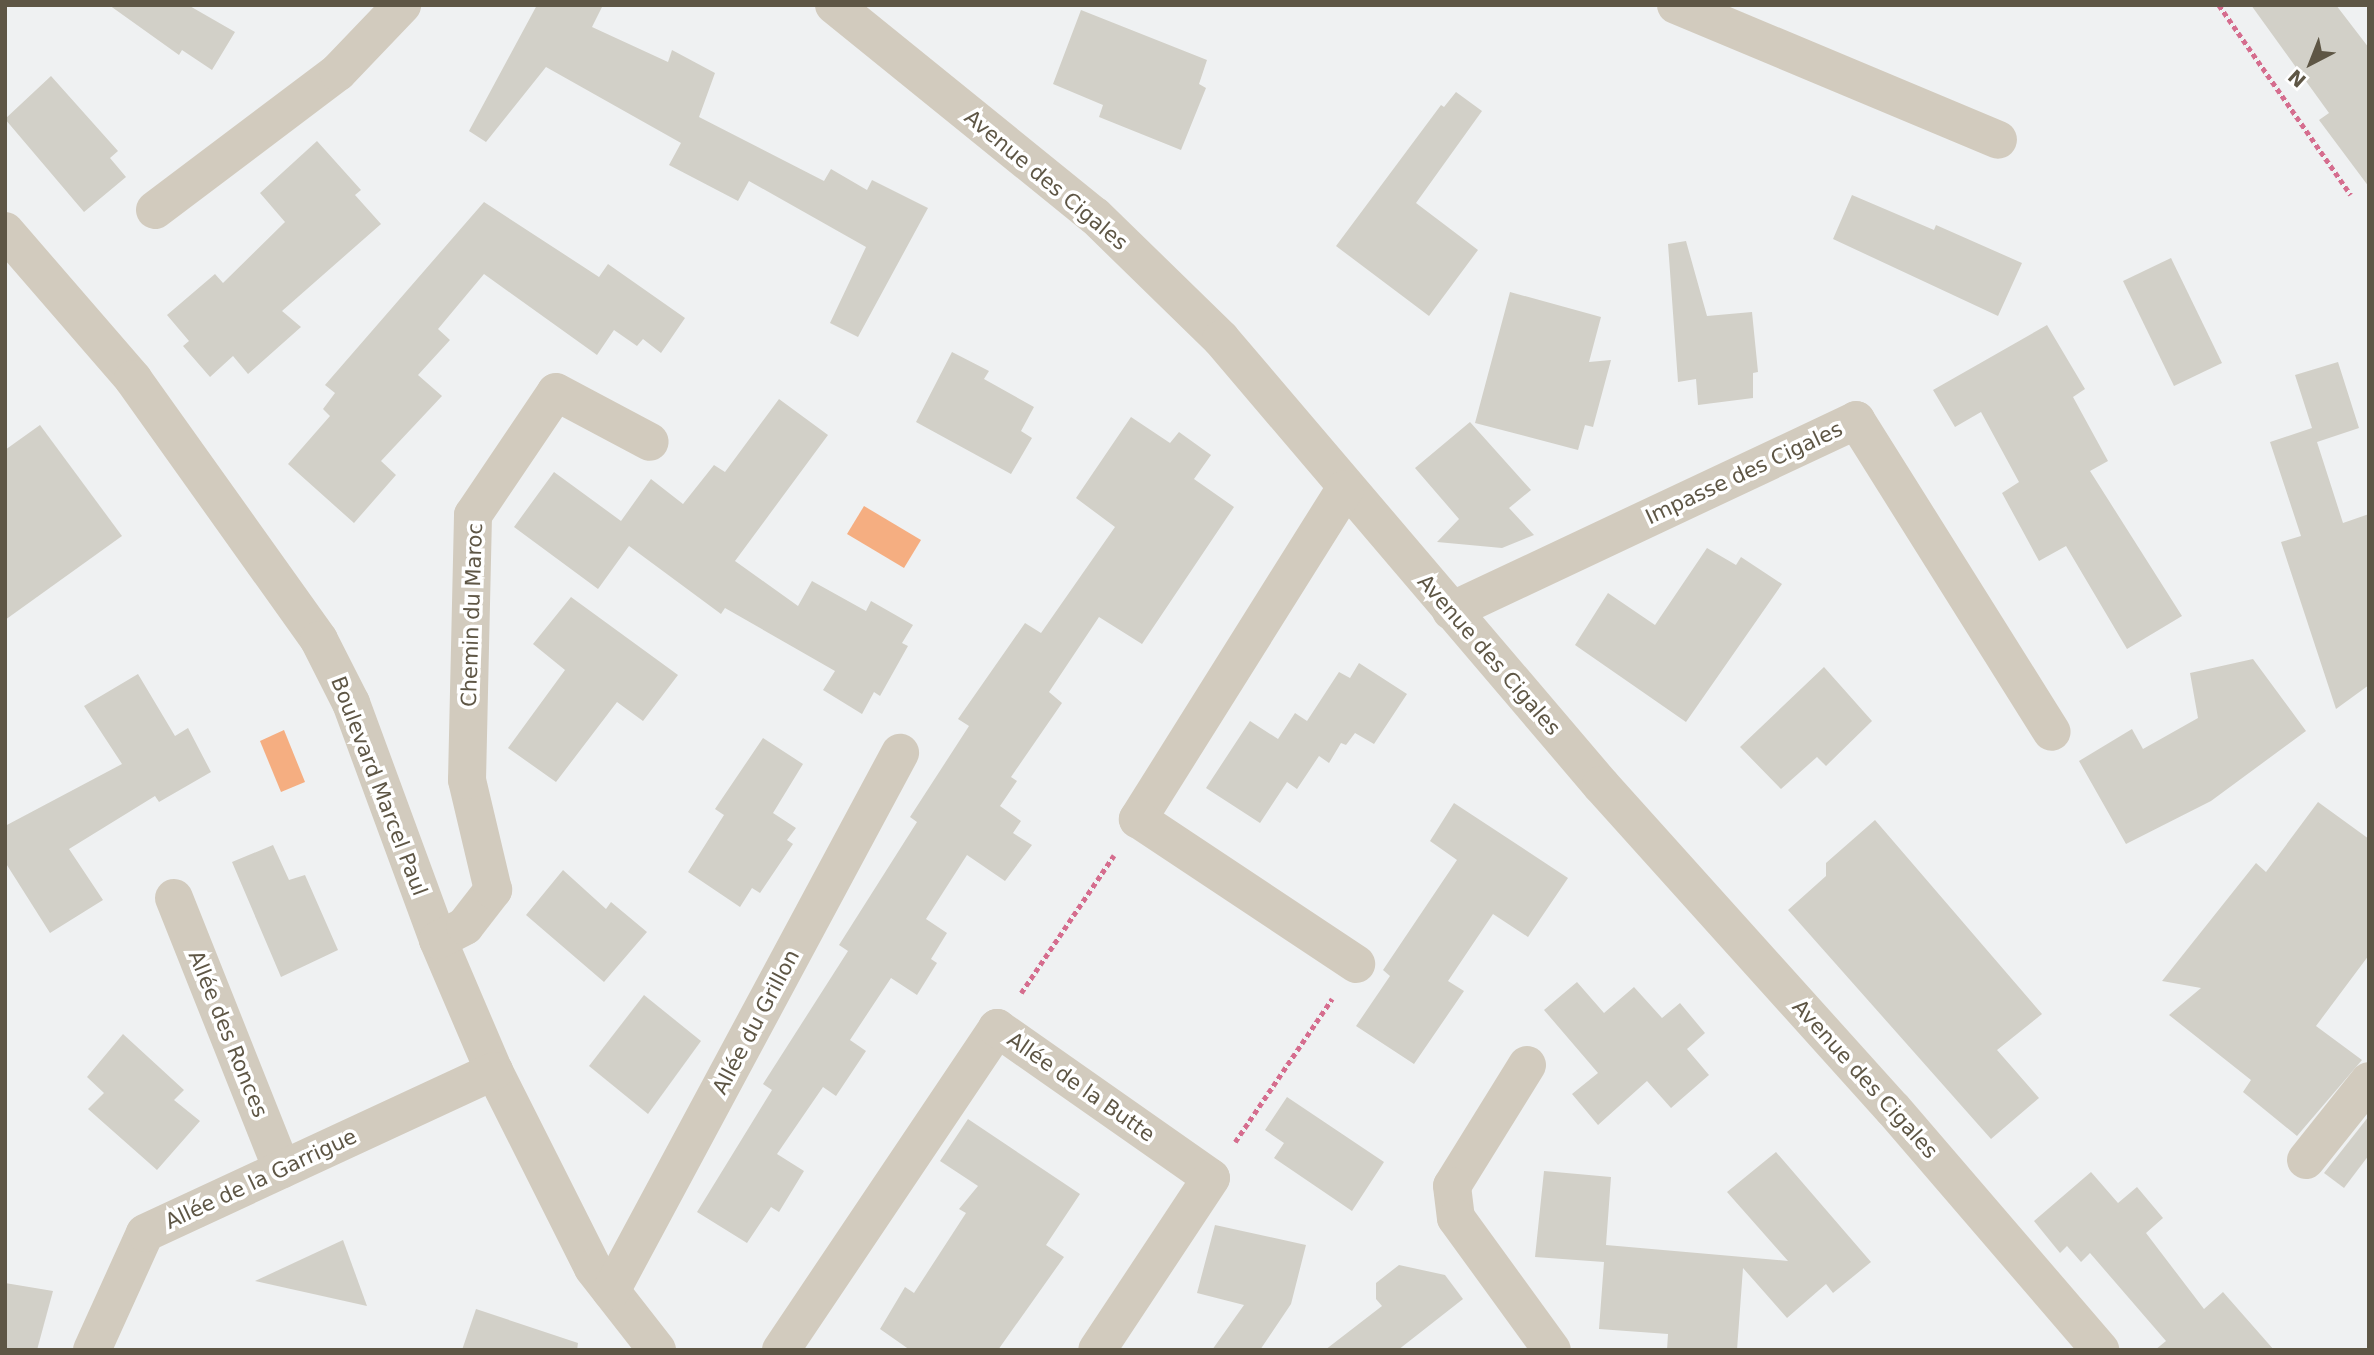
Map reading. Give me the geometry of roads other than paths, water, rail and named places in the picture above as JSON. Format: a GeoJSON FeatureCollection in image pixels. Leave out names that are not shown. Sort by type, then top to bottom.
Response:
{"type":"FeatureCollection","features":[{"type":"Feature","properties":{"kind":"street"},"geometry":{"type":"LineString","coordinates":[[155,210],[338,72],[402,5]]}},
{"type":"Feature","properties":{"kind":"street","name":"Avenue des Cigales"},"geometry":{"type":"LineString","coordinates":[[834,5],[1095,216],[1221,339],[1345,489],[1451,611],[2101,1350]]}},
{"type":"Feature","properties":{"kind":"street"},"geometry":{"type":"LineString","coordinates":[[1676,5],[1998,140]]}},
{"type":"Feature","properties":{"kind":"street","name":"Boulevard Marcel Paul"},"geometry":{"type":"LineString","coordinates":[[5,231],[133,379],[319,640],[351,703],[438,940],[494,1071],[593,1268],[657,1350]]}},
{"type":"Feature","properties":{"kind":"street","name":"Chemin du Maroc"},"geometry":{"type":"LineString","coordinates":[[438,940],[465,926],[493,890],[467,780],[473,514],[556,392],[650,442]]}},
{"type":"Feature","properties":{"kind":"street","name":"Impasse des Cigales"},"geometry":{"type":"LineString","coordinates":[[1451,611],[1856,420],[2052,732]]}},
{"type":"Feature","properties":{"kind":"street"},"geometry":{"type":"LineString","coordinates":[[1345,489],[1138,819],[1356,964]]}},
{"type":"Feature","properties":{"kind":"street","name":"Allée du Grillon"},"geometry":{"type":"LineString","coordinates":[[611,1291],[900,753]]}},
{"type":"Feature","properties":{"kind":"street","name":"Allée des Ronces"},"geometry":{"type":"LineString","coordinates":[[174,898],[282,1169]]}},
{"type":"Feature","properties":{"kind":"street","name":"Allée de la Butte"},"geometry":{"type":"LineString","coordinates":[[781,1350],[997,1028],[1210,1178],[1097,1350]]}},
{"type":"Feature","properties":{"kind":"street"},"geometry":{"type":"LineString","coordinates":[[1527,1065],[1452,1186],[1456,1218],[1552,1350]]}},
{"type":"Feature","properties":{"kind":"street","name":"Allée de la Garrigue"},"geometry":{"type":"LineString","coordinates":[[92,1350],[145,1233],[494,1071]]}},
{"type":"Feature","properties":{"kind":"street"},"geometry":{"type":"LineString","coordinates":[[2305,1160],[2369,1081]]}}]}
